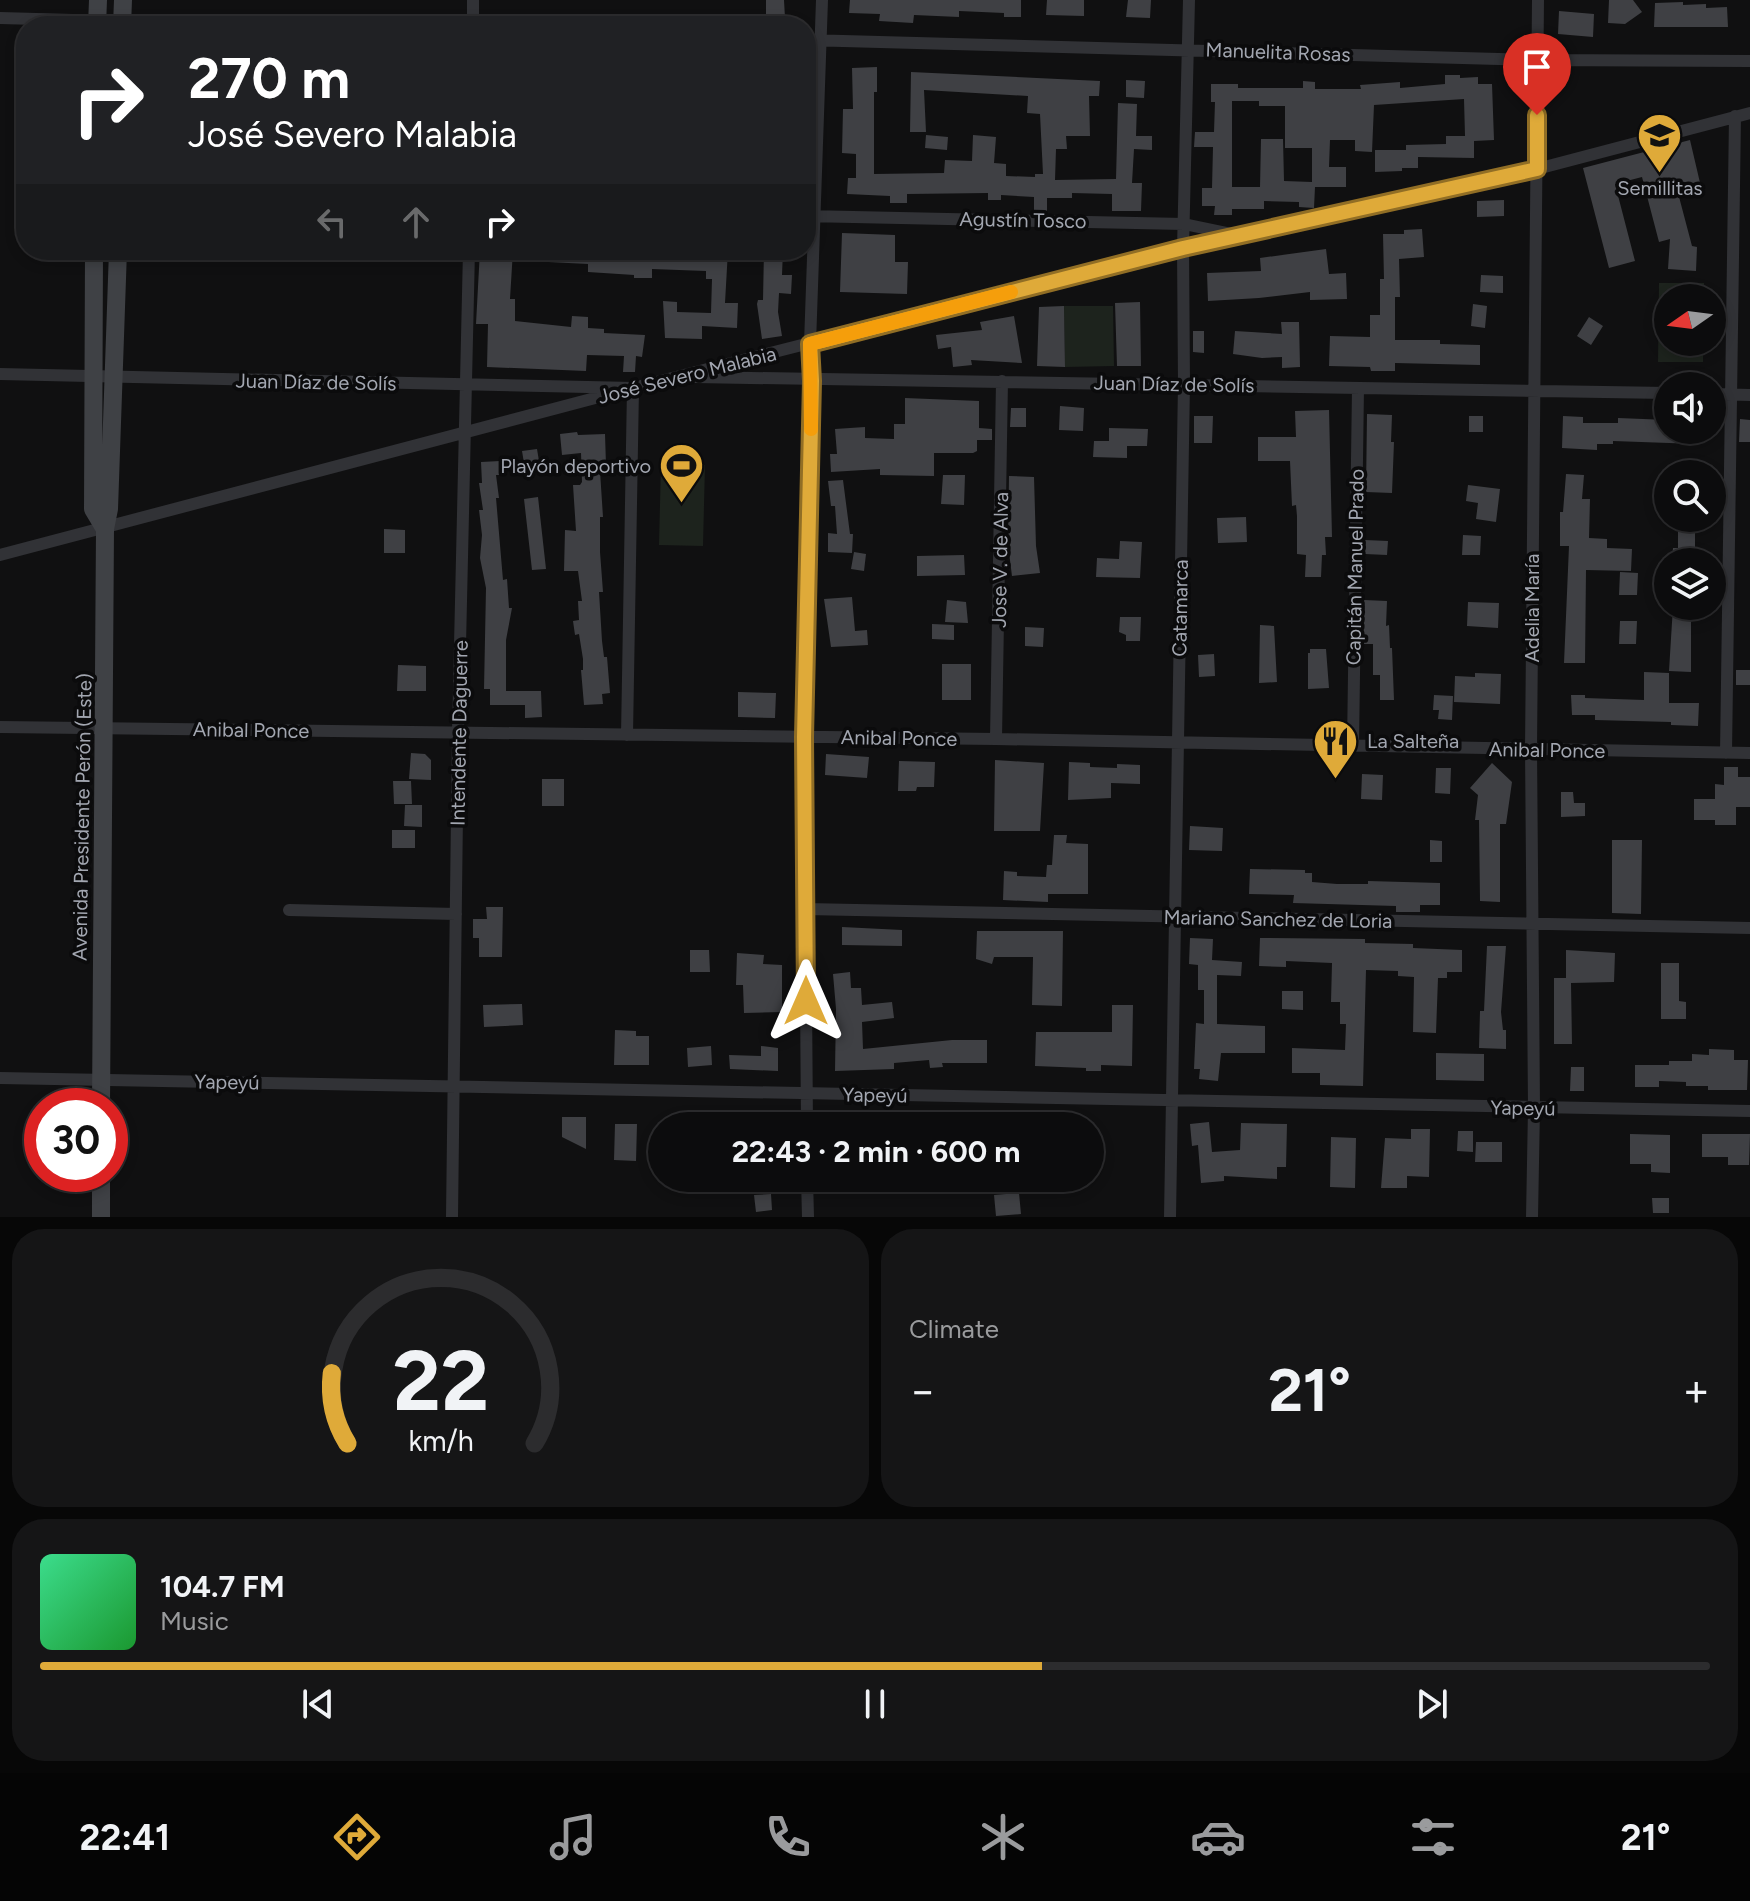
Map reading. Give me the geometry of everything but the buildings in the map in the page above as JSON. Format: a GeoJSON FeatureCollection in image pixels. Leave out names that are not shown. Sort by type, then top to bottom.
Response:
{"type":"FeatureCollection","features":[{"type":"Feature","properties":{"kind":"main road","name":"Avenida Presidente Perón (Este)"},"geometry":{"type":"LineString","coordinates":[[94,260],[93,509],[105,529]]}},
{"type":"Feature","properties":{"kind":"main road","name":"Avenida Presidente Perón (Este)"},"geometry":{"type":"LineString","coordinates":[[101,1088],[106,728],[105,529],[109,509],[118,260]]}},
{"type":"Feature","properties":{"kind":"main road"},"geometry":{"type":"LineString","coordinates":[[101,1192],[101,1217]]}},
{"type":"Feature","properties":{"kind":"street"},"geometry":{"type":"LineString","coordinates":[[816,128],[822,0]]}},
{"type":"Feature","properties":{"kind":"street","name":"Catamarca"},"geometry":{"type":"LineString","coordinates":[[1170,1217],[1189,0]]}},
{"type":"Feature","properties":{"kind":"street","name":"Adelia María"},"geometry":{"type":"LineString","coordinates":[[1532,1217],[1531,749],[1538,0]]}},
{"type":"Feature","properties":{"kind":"street","name":"Manuelita Rosas"},"geometry":{"type":"LineString","coordinates":[[816,41],[1537,60],[1750,61]]}},
{"type":"Feature","properties":{"kind":"street","name":"José Severo Malabia"},"geometry":{"type":"LineString","coordinates":[[0,555],[633,388],[1183,248],[1537,169],[1750,113]]}},
{"type":"Feature","properties":{"kind":"street"},"geometry":{"type":"LineString","coordinates":[[1726,753],[1735,116]]}},
{"type":"Feature","properties":{"kind":"street","name":"Agustín Tosco"},"geometry":{"type":"LineString","coordinates":[[816,216],[1184,224],[1239,236]]}},
{"type":"Feature","properties":{"kind":"street","name":"Intendente Daguerre"},"geometry":{"type":"LineString","coordinates":[[452,1217],[458,733],[469,260]]}},
{"type":"Feature","properties":{"kind":"street"},"geometry":{"type":"LineString","coordinates":[[807,1112],[804,737],[812,381],[811,260]]}},
{"type":"Feature","properties":{"kind":"street","name":"Juan Díaz de Solís"},"geometry":{"type":"LineString","coordinates":[[0,374],[633,388]]}},
{"type":"Feature","properties":{"kind":"street","name":"Juan Díaz de Solís"},"geometry":{"type":"LineString","coordinates":[[681,376],[812,381],[1002,381],[1654,393]]}},
{"type":"Feature","properties":{"kind":"street","name":"Jose V. de Alva"},"geometry":{"type":"LineString","coordinates":[[996,739],[1002,381]]}},
{"type":"Feature","properties":{"kind":"street"},"geometry":{"type":"LineString","coordinates":[[627,735],[633,388]]}},
{"type":"Feature","properties":{"kind":"street","name":"Capitán Manuel Prado"},"geometry":{"type":"LineString","coordinates":[[1353,746],[1358,388]]}},
{"type":"Feature","properties":{"kind":"street"},"geometry":{"type":"LineString","coordinates":[[1726,394],[1750,395]]}},
{"type":"Feature","properties":{"kind":"street","name":"Anibal Ponce"},"geometry":{"type":"LineString","coordinates":[[0,727],[996,739],[1750,753]]}},
{"type":"Feature","properties":{"kind":"street","name":"Mariano Sanchez de Loria"},"geometry":{"type":"LineString","coordinates":[[806,909],[1750,928]]}},
{"type":"Feature","properties":{"kind":"street"},"geometry":{"type":"LineString","coordinates":[[289,910],[456,914]]}},
{"type":"Feature","properties":{"kind":"street","name":"Yapeyú"},"geometry":{"type":"LineString","coordinates":[[0,1078],[1750,1111]]}},
{"type":"Feature","properties":{"kind":"street"},"geometry":{"type":"LineString","coordinates":[[807,1192],[808,1217]]}},
{"type":"Feature","properties":{"kind":"shaded area"},"geometry":{"type":"Polygon","coordinates":[[[1659,283],[1704,283],[1704,284],[1659,283]]]}},
{"type":"Feature","properties":{"kind":"shaded area"},"geometry":{"type":"Polygon","coordinates":[[[1064,306],[1113,306],[1114,366],[1065,367],[1064,306]]]}},
{"type":"Feature","properties":{"kind":"shaded area"},"geometry":{"type":"Polygon","coordinates":[[[1658,356],[1703,356],[1703,362],[1658,362],[1658,356]]]}},
{"type":"Feature","properties":{"kind":"shaded area","name":"Playón deportivo"},"geometry":{"type":"Polygon","coordinates":[[[661,464],[705,465],[703,546],[659,545],[661,464]]]}},
{"type":"Feature","properties":{"kind":"slow traffic"},"geometry":{"type":"LineString","coordinates":[[811,429],[810,344],[1011,292]]}},
{"type":"Feature","properties":{"kind":"place","name":"Semillitas"},"geometry":{"type":"Point","coordinates":[1660,175]}},
{"type":"Feature","properties":{"kind":"place","name":"Playón deportivo"},"geometry":{"type":"Point","coordinates":[682,505]}},
{"type":"Feature","properties":{"kind":"place","name":"La Salteña"},"geometry":{"type":"Point","coordinates":[1336,780]}},
{"type":"Feature","properties":{"kind":"route"},"geometry":{"type":"LineString","coordinates":[[806,1001],[804,737],[812,381],[810,344],[1183,248],[1537,169],[1537,115]]}}]}
